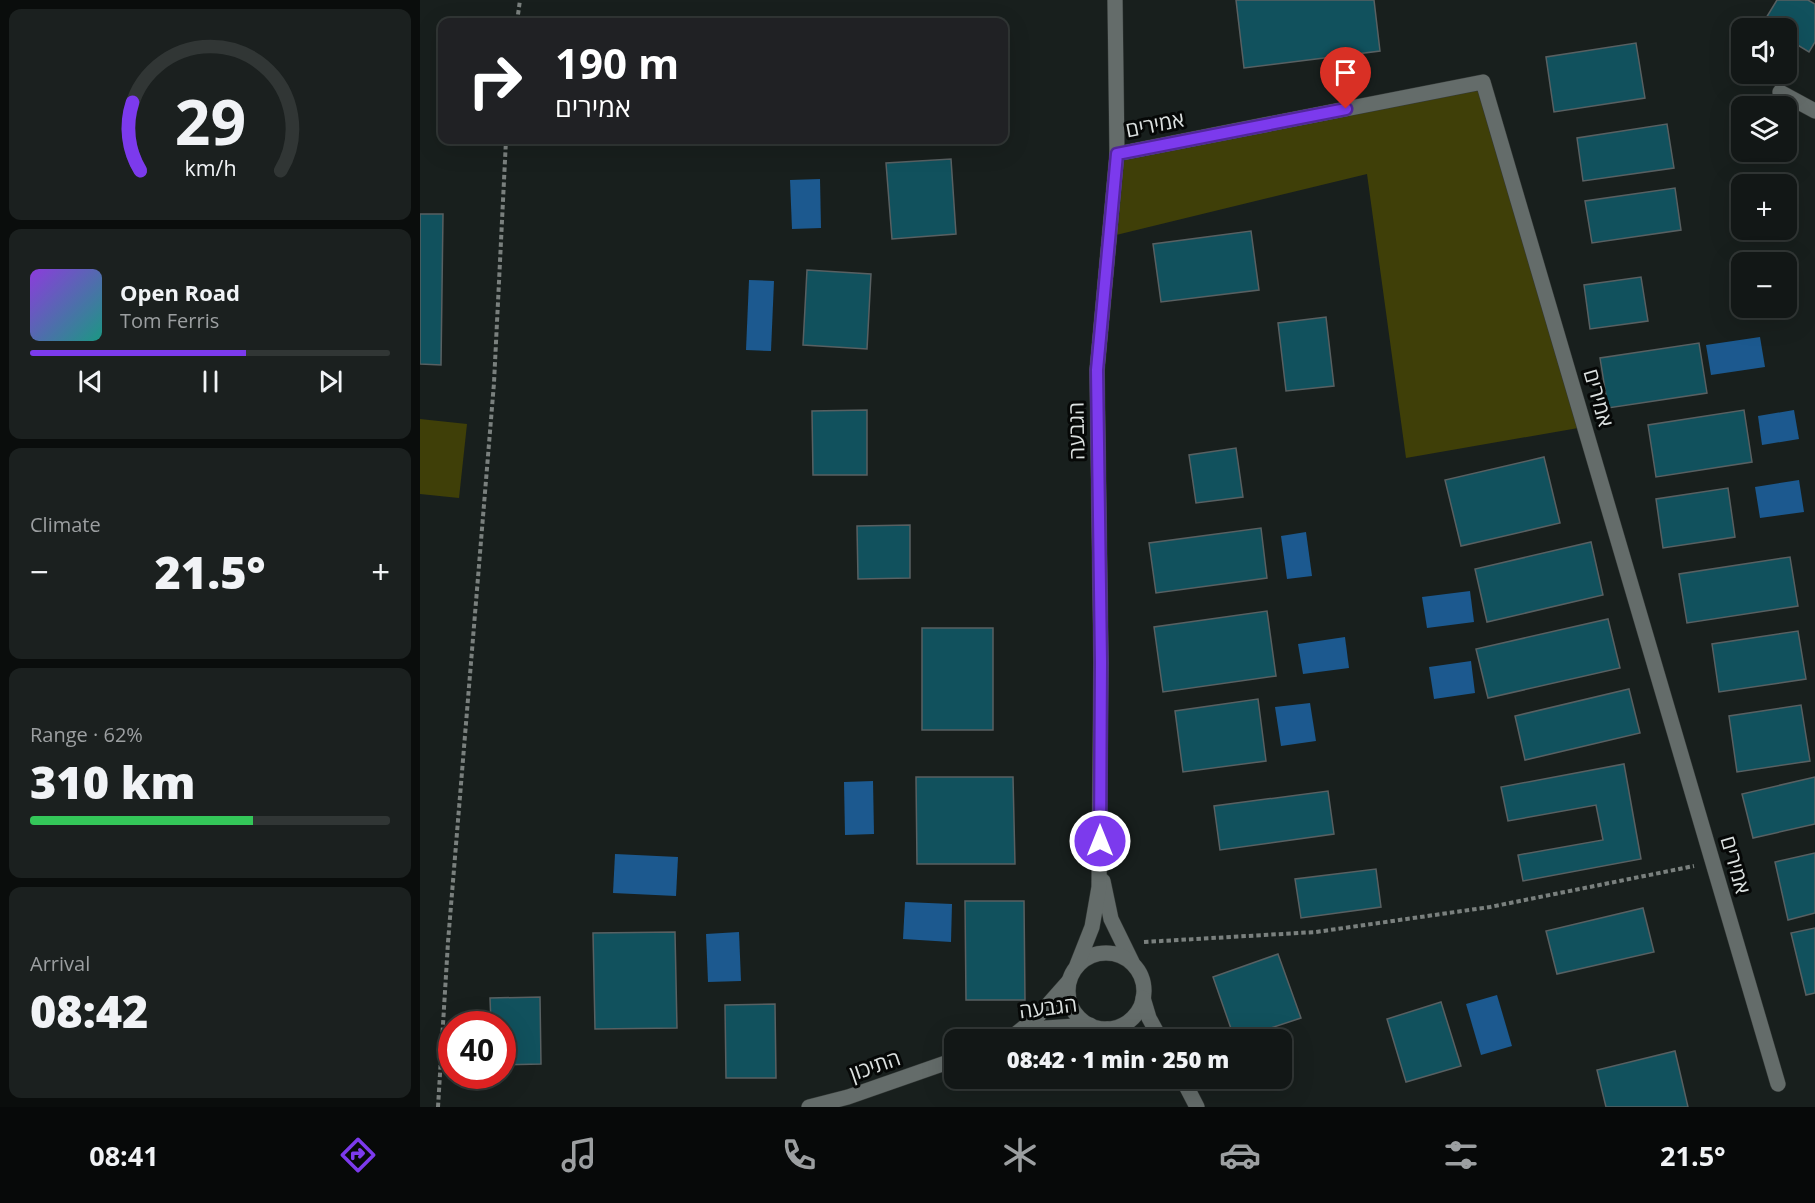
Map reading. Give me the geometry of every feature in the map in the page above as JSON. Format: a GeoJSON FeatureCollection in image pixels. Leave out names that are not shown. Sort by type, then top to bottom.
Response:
{"type":"FeatureCollection","features":[{"type":"Feature","properties":{"kind":"street","name":"הגבעה"},"geometry":{"type":"LineString","coordinates":[[1077,965],[1092,927],[1099,887],[1100,863],[1101,662],[1097,370],[1117,154],[1115,0]]}},
{"type":"Feature","properties":{"kind":"street","name":"אמירים"},"geometry":{"type":"LineString","coordinates":[[1117,154],[1483,82],[1778,1084]]}},
{"type":"Feature","properties":{"kind":"street"},"geometry":{"type":"LineString","coordinates":[[1780,92],[1815,111]]}},
{"type":"Feature","properties":{"kind":"street","name":"הגבעה"},"geometry":{"type":"LineString","coordinates":[[1100,863],[1111,919],[1132,963]]}},
{"type":"Feature","properties":{"kind":"street"},"geometry":{"type":"LineString","coordinates":[[1143,998],[1130,1020],[1107,1029],[1090,1025],[1074,1012],[1069,1000],[1069,981],[1077,965],[1086,957],[1098,953],[1116,954],[1132,963],[1140,973],[1143,998],[1155,1029]]}},
{"type":"Feature","properties":{"kind":"street","name":"הגבעה"},"geometry":{"type":"LineString","coordinates":[[1020,1029],[1038,1016],[1069,981]]}},
{"type":"Feature","properties":{"kind":"street","name":"הגבעה"},"geometry":{"type":"LineString","coordinates":[[1042,1029],[1090,1025]]}},
{"type":"Feature","properties":{"kind":"street","name":"התיכון"},"geometry":{"type":"LineString","coordinates":[[809,1107],[848,1097],[944,1063]]}},
{"type":"Feature","properties":{"kind":"street"},"geometry":{"type":"LineString","coordinates":[[1187,1089],[1197,1107]]}},
{"type":"Feature","properties":{"kind":"path"},"geometry":{"type":"LineString","coordinates":[[518,18],[520,0]]}},
{"type":"Feature","properties":{"kind":"path"},"geometry":{"type":"LineString","coordinates":[[438,1107],[448,942],[494,383],[506,144]]}},
{"type":"Feature","properties":{"kind":"path"},"geometry":{"type":"LineString","coordinates":[[1122,943],[1316,932],[1490,907],[1713,863]]}},
{"type":"Feature","properties":{"kind":"shaded area"},"geometry":{"type":"Polygon","coordinates":[[[1483,82],[1584,427],[1406,458],[1367,174],[1112,236],[1117,154],[1483,82]]]}},
{"type":"Feature","properties":{"kind":"shaded area"},"geometry":{"type":"Polygon","coordinates":[[[420,419],[467,424],[459,498],[420,494],[420,419]]]}},
{"type":"Feature","properties":{"kind":"water"},"geometry":{"type":"Polygon","coordinates":[[[820,179],[821,228],[792,229],[790,180],[820,179]]]}},
{"type":"Feature","properties":{"kind":"water"},"geometry":{"type":"Polygon","coordinates":[[[749,280],[774,281],[771,351],[746,350],[749,280]]]}},
{"type":"Feature","properties":{"kind":"water"},"geometry":{"type":"Polygon","coordinates":[[[1760,337],[1765,367],[1711,375],[1706,345],[1760,337]]]}},
{"type":"Feature","properties":{"kind":"water"},"geometry":{"type":"Polygon","coordinates":[[[1794,410],[1799,439],[1762,445],[1758,416],[1794,410]]]}},
{"type":"Feature","properties":{"kind":"water"},"geometry":{"type":"Polygon","coordinates":[[[1799,480],[1804,512],[1760,518],[1755,487],[1799,480]]]}},
{"type":"Feature","properties":{"kind":"water"},"geometry":{"type":"Polygon","coordinates":[[[1306,532],[1312,576],[1287,579],[1281,536],[1306,532]]]}},
{"type":"Feature","properties":{"kind":"water"},"geometry":{"type":"Polygon","coordinates":[[[1470,591],[1474,622],[1427,628],[1422,597],[1470,591]]]}},
{"type":"Feature","properties":{"kind":"water"},"geometry":{"type":"Polygon","coordinates":[[[1345,637],[1349,668],[1303,674],[1298,644],[1345,637]]]}},
{"type":"Feature","properties":{"kind":"water"},"geometry":{"type":"Polygon","coordinates":[[[1471,661],[1475,693],[1434,699],[1429,667],[1471,661]]]}},
{"type":"Feature","properties":{"kind":"water"},"geometry":{"type":"Polygon","coordinates":[[[1310,703],[1316,741],[1281,746],[1275,707],[1310,703]]]}},
{"type":"Feature","properties":{"kind":"water"},"geometry":{"type":"Polygon","coordinates":[[[873,781],[874,834],[845,835],[844,782],[873,781]]]}},
{"type":"Feature","properties":{"kind":"water"},"geometry":{"type":"Polygon","coordinates":[[[615,854],[678,857],[676,896],[613,893],[615,854]]]}},
{"type":"Feature","properties":{"kind":"water"},"geometry":{"type":"Polygon","coordinates":[[[905,902],[952,904],[951,942],[903,939],[905,902]]]}},
{"type":"Feature","properties":{"kind":"water"},"geometry":{"type":"Polygon","coordinates":[[[739,932],[741,981],[708,982],[706,934],[739,932]]]}},
{"type":"Feature","properties":{"kind":"water"},"geometry":{"type":"Polygon","coordinates":[[[1497,995],[1512,1046],[1481,1055],[1466,1004],[1497,995]]]}},
{"type":"Feature","properties":{"kind":"building"},"geometry":{"type":"Polygon","coordinates":[[[1236,0],[1374,0],[1380,51],[1244,68],[1236,0]]]}},
{"type":"Feature","properties":{"kind":"building"},"geometry":{"type":"Polygon","coordinates":[[[1777,0],[1808,0],[1815,4],[1815,42],[1809,52],[1797,45],[1797,18],[1766,18],[1777,0]]]}},
{"type":"Feature","properties":{"kind":"building"},"geometry":{"type":"Polygon","coordinates":[[[1636,43],[1645,98],[1554,112],[1546,57],[1636,43]]]}},
{"type":"Feature","properties":{"kind":"building"},"geometry":{"type":"Polygon","coordinates":[[[1667,124],[1674,168],[1583,181],[1577,138],[1667,124]]]}},
{"type":"Feature","properties":{"kind":"building"},"geometry":{"type":"Polygon","coordinates":[[[951,159],[956,234],[892,239],[886,163],[951,159]]]}},
{"type":"Feature","properties":{"kind":"building"},"geometry":{"type":"Polygon","coordinates":[[[1675,188],[1681,230],[1592,243],[1585,201],[1675,188]]]}},
{"type":"Feature","properties":{"kind":"building"},"geometry":{"type":"Polygon","coordinates":[[[420,214],[443,214],[441,365],[420,364],[420,214]]]}},
{"type":"Feature","properties":{"kind":"building"},"geometry":{"type":"Polygon","coordinates":[[[1251,231],[1259,290],[1161,302],[1153,244],[1251,231]]]}},
{"type":"Feature","properties":{"kind":"building"},"geometry":{"type":"Polygon","coordinates":[[[807,270],[871,274],[867,349],[803,345],[807,270]]]}},
{"type":"Feature","properties":{"kind":"building"},"geometry":{"type":"Polygon","coordinates":[[[1641,277],[1648,321],[1590,329],[1584,285],[1641,277]]]}},
{"type":"Feature","properties":{"kind":"building"},"geometry":{"type":"Polygon","coordinates":[[[1326,317],[1334,386],[1286,391],[1278,323],[1326,317]]]}},
{"type":"Feature","properties":{"kind":"building"},"geometry":{"type":"Polygon","coordinates":[[[1699,343],[1707,393],[1608,408],[1600,358],[1699,343]]]}},
{"type":"Feature","properties":{"kind":"building"},"geometry":{"type":"Polygon","coordinates":[[[867,410],[867,475],[813,475],[812,411],[867,410]]]}},
{"type":"Feature","properties":{"kind":"building"},"geometry":{"type":"Polygon","coordinates":[[[1744,410],[1752,462],[1656,477],[1648,425],[1744,410]]]}},
{"type":"Feature","properties":{"kind":"building"},"geometry":{"type":"Polygon","coordinates":[[[1236,448],[1243,497],[1196,503],[1189,455],[1236,448]]]}},
{"type":"Feature","properties":{"kind":"building"},"geometry":{"type":"Polygon","coordinates":[[[1544,457],[1560,523],[1461,546],[1445,480],[1544,457]]]}},
{"type":"Feature","properties":{"kind":"building"},"geometry":{"type":"Polygon","coordinates":[[[1728,488],[1735,537],[1663,548],[1656,499],[1728,488]]]}},
{"type":"Feature","properties":{"kind":"building"},"geometry":{"type":"Polygon","coordinates":[[[910,525],[910,578],[858,579],[857,526],[910,525]]]}},
{"type":"Feature","properties":{"kind":"building"},"geometry":{"type":"Polygon","coordinates":[[[1261,528],[1267,578],[1156,593],[1149,543],[1261,528]]]}},
{"type":"Feature","properties":{"kind":"building"},"geometry":{"type":"Polygon","coordinates":[[[1591,542],[1603,595],[1487,622],[1475,569],[1591,542]]]}},
{"type":"Feature","properties":{"kind":"building"},"geometry":{"type":"Polygon","coordinates":[[[1790,557],[1798,606],[1687,623],[1679,574],[1790,557]]]}},
{"type":"Feature","properties":{"kind":"building"},"geometry":{"type":"Polygon","coordinates":[[[1267,611],[1276,676],[1163,692],[1154,627],[1267,611]]]}},
{"type":"Feature","properties":{"kind":"building"},"geometry":{"type":"Polygon","coordinates":[[[1608,619],[1620,668],[1488,698],[1476,649],[1608,619]]]}},
{"type":"Feature","properties":{"kind":"building"},"geometry":{"type":"Polygon","coordinates":[[[922,628],[993,628],[993,730],[922,730],[922,628]]]}},
{"type":"Feature","properties":{"kind":"building"},"geometry":{"type":"Polygon","coordinates":[[[1798,631],[1806,679],[1719,692],[1712,644],[1798,631]]]}},
{"type":"Feature","properties":{"kind":"building"},"geometry":{"type":"Polygon","coordinates":[[[1629,689],[1640,733],[1525,760],[1515,716],[1629,689]]]}},
{"type":"Feature","properties":{"kind":"building"},"geometry":{"type":"Polygon","coordinates":[[[1258,699],[1266,761],[1183,772],[1175,711],[1258,699]]]}},
{"type":"Feature","properties":{"kind":"building"},"geometry":{"type":"Polygon","coordinates":[[[1801,705],[1810,761],[1737,772],[1729,716],[1801,705]]]}},
{"type":"Feature","properties":{"kind":"building"},"geometry":{"type":"Polygon","coordinates":[[[1624,764],[1641,859],[1523,881],[1518,855],[1603,840],[1596,805],[1508,821],[1501,787],[1624,764]]]}},
{"type":"Feature","properties":{"kind":"building"},"geometry":{"type":"Polygon","coordinates":[[[916,777],[1013,777],[1015,864],[917,864],[916,777]]]}},
{"type":"Feature","properties":{"kind":"building"},"geometry":{"type":"Polygon","coordinates":[[[1815,777],[1815,824],[1753,838],[1742,794],[1815,777]]]}},
{"type":"Feature","properties":{"kind":"building"},"geometry":{"type":"Polygon","coordinates":[[[1328,791],[1334,834],[1220,850],[1214,806],[1328,791]]]}},
{"type":"Feature","properties":{"kind":"building"},"geometry":{"type":"Polygon","coordinates":[[[1815,853],[1815,913],[1788,920],[1775,862],[1815,853]]]}},
{"type":"Feature","properties":{"kind":"building"},"geometry":{"type":"Polygon","coordinates":[[[1376,869],[1381,907],[1301,918],[1295,879],[1376,869]]]}},
{"type":"Feature","properties":{"kind":"building"},"geometry":{"type":"Polygon","coordinates":[[[965,901],[1024,901],[1025,1000],[966,1000],[965,901]]]}},
{"type":"Feature","properties":{"kind":"building"},"geometry":{"type":"Polygon","coordinates":[[[1643,908],[1654,952],[1557,974],[1546,931],[1643,908]]]}},
{"type":"Feature","properties":{"kind":"building"},"geometry":{"type":"Polygon","coordinates":[[[1815,928],[1815,993],[1806,995],[1791,933],[1815,928]]]}},
{"type":"Feature","properties":{"kind":"building"},"geometry":{"type":"Polygon","coordinates":[[[675,932],[677,1028],[595,1029],[593,933],[675,932]]]}},
{"type":"Feature","properties":{"kind":"building"},"geometry":{"type":"Polygon","coordinates":[[[1278,954],[1301,1018],[1268,1029],[1231,1029],[1213,977],[1278,954]]]}},
{"type":"Feature","properties":{"kind":"building"},"geometry":{"type":"Polygon","coordinates":[[[540,997],[541,1064],[516,1065],[516,1011],[490,1011],[490,998],[540,997]]]}},
{"type":"Feature","properties":{"kind":"building"},"geometry":{"type":"Polygon","coordinates":[[[1441,1002],[1461,1066],[1406,1082],[1387,1019],[1441,1002]]]}},
{"type":"Feature","properties":{"kind":"building"},"geometry":{"type":"Polygon","coordinates":[[[775,1004],[776,1078],[726,1078],[725,1005],[775,1004]]]}},
{"type":"Feature","properties":{"kind":"building"},"geometry":{"type":"Polygon","coordinates":[[[1675,1051],[1688,1107],[1606,1107],[1597,1070],[1675,1051]]]}},
{"type":"Feature","properties":{"kind":"route"},"geometry":{"type":"LineString","coordinates":[[1100,841],[1101,662],[1097,370],[1112,236],[1117,154],[1346,109]]}}]}
